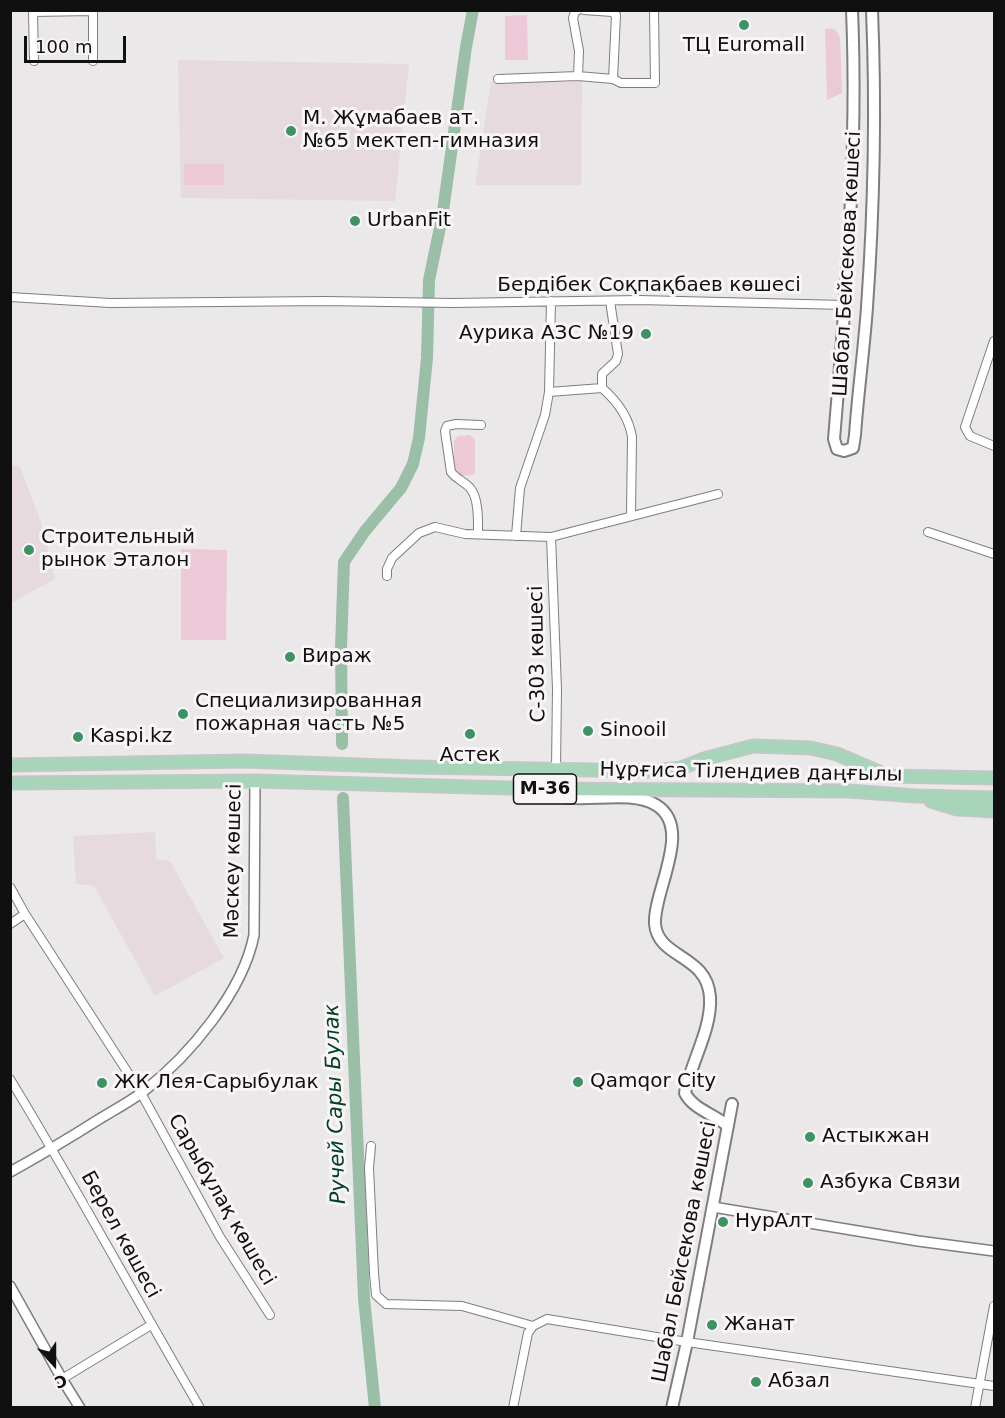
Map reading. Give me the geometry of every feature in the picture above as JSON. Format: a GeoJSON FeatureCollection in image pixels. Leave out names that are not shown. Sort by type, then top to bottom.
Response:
{"type":"FeatureCollection","features":[{"type":"Feature","properties":{"kind":"main road","name":"Шабал Бейсекова көшесі"},"geometry":{"type":"LineString","coordinates":[[852,10],[853,138],[845,305],[834,439],[840,451],[853,448],[867,309],[873,215],[872,10]]}},
{"type":"Feature","properties":{"kind":"main road","name":"Нұрғиса Тілендиев даңғылы"},"geometry":{"type":"LineString","coordinates":[[255,762],[656,771],[681,768],[704,759],[753,746],[811,747],[837,754],[888,776],[994,778]]}},
{"type":"Feature","properties":{"kind":"main road","name":"M-36"},"geometry":{"type":"LineString","coordinates":[[10,765],[255,762]]}},
{"type":"Feature","properties":{"kind":"main road","name":"Мәскеу көшесі"},"geometry":{"type":"LineString","coordinates":[[255,762],[255,781]]}},
{"type":"Feature","properties":{"kind":"main road"},"geometry":{"type":"LineString","coordinates":[[414,786],[415,767]]}},
{"type":"Feature","properties":{"kind":"main road"},"geometry":{"type":"LineString","coordinates":[[887,794],[888,776]]}},
{"type":"Feature","properties":{"kind":"main road","name":"Нұрғиса Тілендиев даңғылы"},"geometry":{"type":"LineString","coordinates":[[255,781],[546,789],[792,789],[994,798]]}},
{"type":"Feature","properties":{"kind":"main road","name":"M-36"},"geometry":{"type":"LineString","coordinates":[[10,783],[255,781]]}},
{"type":"Feature","properties":{"kind":"main road"},"geometry":{"type":"LineString","coordinates":[[546,789],[559,797],[636,799],[655,804],[671,821],[672,842],[655,925],[669,950],[685,957],[705,977],[709,984],[710,1000],[705,1028],[684,1093],[695,1107],[715,1116],[728,1126]]}},
{"type":"Feature","properties":{"kind":"main road"},"geometry":{"type":"LineString","coordinates":[[916,796],[957,809],[994,811]]}},
{"type":"Feature","properties":{"kind":"main road","name":"Шабал Бейсекова көшесі"},"geometry":{"type":"LineString","coordinates":[[672,1407],[687,1342],[732,1104]]}},
{"type":"Feature","properties":{"kind":"street"},"geometry":{"type":"LineString","coordinates":[[578,10],[573,18],[579,51],[578,76]]}},
{"type":"Feature","properties":{"kind":"street"},"geometry":{"type":"LineString","coordinates":[[584,10],[612,12],[616,15],[613,79]]}},
{"type":"Feature","properties":{"kind":"street"},"geometry":{"type":"LineString","coordinates":[[498,79],[578,76],[613,79],[621,83],[656,83],[654,10]]}},
{"type":"Feature","properties":{"kind":"street"},"geometry":{"type":"LineString","coordinates":[[34,61],[33,12],[93,11],[93,61]]}},
{"type":"Feature","properties":{"kind":"street","name":"Бердібек Соқпақбаев көшесі"},"geometry":{"type":"LineString","coordinates":[[10,297],[110,303],[610,301],[845,305]]}},
{"type":"Feature","properties":{"kind":"street"},"geometry":{"type":"LineString","coordinates":[[516,536],[518,496],[525,468],[545,415],[549,392],[551,301]]}},
{"type":"Feature","properties":{"kind":"street"},"geometry":{"type":"LineString","coordinates":[[610,301],[618,354],[616,361],[602,374],[602,388],[618,405],[630,426],[632,437],[631,515]]}},
{"type":"Feature","properties":{"kind":"street"},"geometry":{"type":"LineString","coordinates":[[994,340],[965,427],[966,433],[970,436],[994,446]]}},
{"type":"Feature","properties":{"kind":"street"},"geometry":{"type":"LineString","coordinates":[[549,392],[602,388]]}},
{"type":"Feature","properties":{"kind":"street"},"geometry":{"type":"LineString","coordinates":[[478,534],[474,495],[470,488],[452,472],[445,431],[447,426],[456,424],[481,425]]}},
{"type":"Feature","properties":{"kind":"street"},"geometry":{"type":"LineString","coordinates":[[387,576],[387,569],[392,558],[419,533],[435,527],[465,534],[552,537],[718,494]]}},
{"type":"Feature","properties":{"kind":"street"},"geometry":{"type":"LineString","coordinates":[[928,532],[994,554]]}},
{"type":"Feature","properties":{"kind":"street","name":"С-303 көшесі"},"geometry":{"type":"LineString","coordinates":[[552,537],[557,689],[556,769]]}},
{"type":"Feature","properties":{"kind":"street","name":"Мәскеу көшесі"},"geometry":{"type":"LineString","coordinates":[[10,1172],[141,1093],[181,1057],[218,1012],[238,982],[254,935],[255,781]]}},
{"type":"Feature","properties":{"kind":"street","name":"Сарыбұлақ көшесі"},"geometry":{"type":"LineString","coordinates":[[10,887],[25,914],[141,1093],[219,1237],[270,1315]]}},
{"type":"Feature","properties":{"kind":"street"},"geometry":{"type":"LineString","coordinates":[[10,924],[25,914]]}},
{"type":"Feature","properties":{"kind":"street","name":"Берел көшесі"},"geometry":{"type":"LineString","coordinates":[[10,1079],[53,1148],[200,1407]]}},
{"type":"Feature","properties":{"kind":"street"},"geometry":{"type":"LineString","coordinates":[[370,1146],[374,1274],[376,1295],[380,1300],[386,1304],[462,1306],[536,1324]]}},
{"type":"Feature","properties":{"kind":"street"},"geometry":{"type":"LineString","coordinates":[[713,1207],[918,1241],[994,1251]]}},
{"type":"Feature","properties":{"kind":"street"},"geometry":{"type":"LineString","coordinates":[[11,1288],[80,1407]]}},
{"type":"Feature","properties":{"kind":"street"},"geometry":{"type":"LineString","coordinates":[[975,1407],[994,1306]]}},
{"type":"Feature","properties":{"kind":"street"},"geometry":{"type":"LineString","coordinates":[[513,1407],[528,1333],[536,1324],[547,1319],[687,1342],[994,1386]]}},
{"type":"Feature","properties":{"kind":"street"},"geometry":{"type":"LineString","coordinates":[[62,1378],[152,1325]]}},
{"type":"Feature","properties":{"kind":"shaded area"},"geometry":{"type":"Polygon","coordinates":[[[527,15],[528,60],[505,60],[505,16],[527,15]]]}},
{"type":"Feature","properties":{"kind":"shaded area"},"geometry":{"type":"Polygon","coordinates":[[[825,29],[836,30],[840,38],[842,93],[827,100],[825,29]]]}},
{"type":"Feature","properties":{"kind":"shaded area","name":"М. Жұмабаев ат. №65 мектеп-гимназия"},"geometry":{"type":"Polygon","coordinates":[[[178,60],[409,64],[395,201],[181,198],[178,60]]]}},
{"type":"Feature","properties":{"kind":"shaded area"},"geometry":{"type":"Polygon","coordinates":[[[491,82],[582,82],[581,185],[475,185],[491,82]]]}},
{"type":"Feature","properties":{"kind":"shaded area"},"geometry":{"type":"Polygon","coordinates":[[[184,164],[224,164],[224,185],[184,185],[184,164]]]}},
{"type":"Feature","properties":{"kind":"shaded area"},"geometry":{"type":"Polygon","coordinates":[[[470,435],[475,440],[473,475],[459,476],[454,473],[454,441],[458,436],[470,435]]]}},
{"type":"Feature","properties":{"kind":"shaded area","name":"Строительный рынок Эталон"},"geometry":{"type":"Polygon","coordinates":[[[19,465],[41,522],[55,579],[11,603],[11,466],[19,465]]]}},
{"type":"Feature","properties":{"kind":"shaded area"},"geometry":{"type":"Polygon","coordinates":[[[181,549],[227,550],[226,640],[181,640],[181,549]]]}},
{"type":"Feature","properties":{"kind":"shaded area"},"geometry":{"type":"Polygon","coordinates":[[[155,832],[156,859],[170,861],[224,958],[155,996],[94,886],[76,884],[73,836],[155,832]]]}},
{"type":"Feature","properties":{"kind":"waterway"},"geometry":{"type":"LineString","coordinates":[[342,744],[341,648],[344,562],[365,531],[401,488],[413,464],[419,438],[427,358],[429,280],[442,218],[473,10]]}},
{"type":"Feature","properties":{"kind":"waterway","name":"Ручей Сары Булак"},"geometry":{"type":"LineString","coordinates":[[343,798],[364,1298],[375,1408]]}},
{"type":"Feature","properties":{"kind":"place","name":"ТЦ Euromall"},"geometry":{"type":"Point","coordinates":[744,25]}},
{"type":"Feature","properties":{"kind":"place","name":"М. Жұмабаев ат. №65 мектеп-гимназия"},"geometry":{"type":"Point","coordinates":[291,131]}},
{"type":"Feature","properties":{"kind":"place","name":"UrbanFit"},"geometry":{"type":"Point","coordinates":[355,221]}},
{"type":"Feature","properties":{"kind":"place","name":"Аурика АЗС №19"},"geometry":{"type":"Point","coordinates":[646,334]}},
{"type":"Feature","properties":{"kind":"place","name":"Строительный рынок Эталон"},"geometry":{"type":"Point","coordinates":[29,550]}},
{"type":"Feature","properties":{"kind":"place","name":"Вираж"},"geometry":{"type":"Point","coordinates":[290,657]}},
{"type":"Feature","properties":{"kind":"place","name":"Специализированная пожарная часть №5"},"geometry":{"type":"Point","coordinates":[183,714]}},
{"type":"Feature","properties":{"kind":"place","name":"Sinooil"},"geometry":{"type":"Point","coordinates":[588,731]}},
{"type":"Feature","properties":{"kind":"place","name":"Астек"},"geometry":{"type":"Point","coordinates":[470,734]}},
{"type":"Feature","properties":{"kind":"place","name":"Kaspi.kz"},"geometry":{"type":"Point","coordinates":[78,737]}},
{"type":"Feature","properties":{"kind":"place","name":"Qamqor City"},"geometry":{"type":"Point","coordinates":[578,1082]}},
{"type":"Feature","properties":{"kind":"place","name":"ЖК Лея-Сарыбулак"},"geometry":{"type":"Point","coordinates":[102,1083]}},
{"type":"Feature","properties":{"kind":"place","name":"Астыкжан"},"geometry":{"type":"Point","coordinates":[810,1137]}},
{"type":"Feature","properties":{"kind":"place","name":"Азбука Связи"},"geometry":{"type":"Point","coordinates":[808,1183]}},
{"type":"Feature","properties":{"kind":"place","name":"НурАлт"},"geometry":{"type":"Point","coordinates":[723,1222]}},
{"type":"Feature","properties":{"kind":"place","name":"Жанат"},"geometry":{"type":"Point","coordinates":[712,1325]}},
{"type":"Feature","properties":{"kind":"place","name":"Абзал"},"geometry":{"type":"Point","coordinates":[756,1382]}}]}
